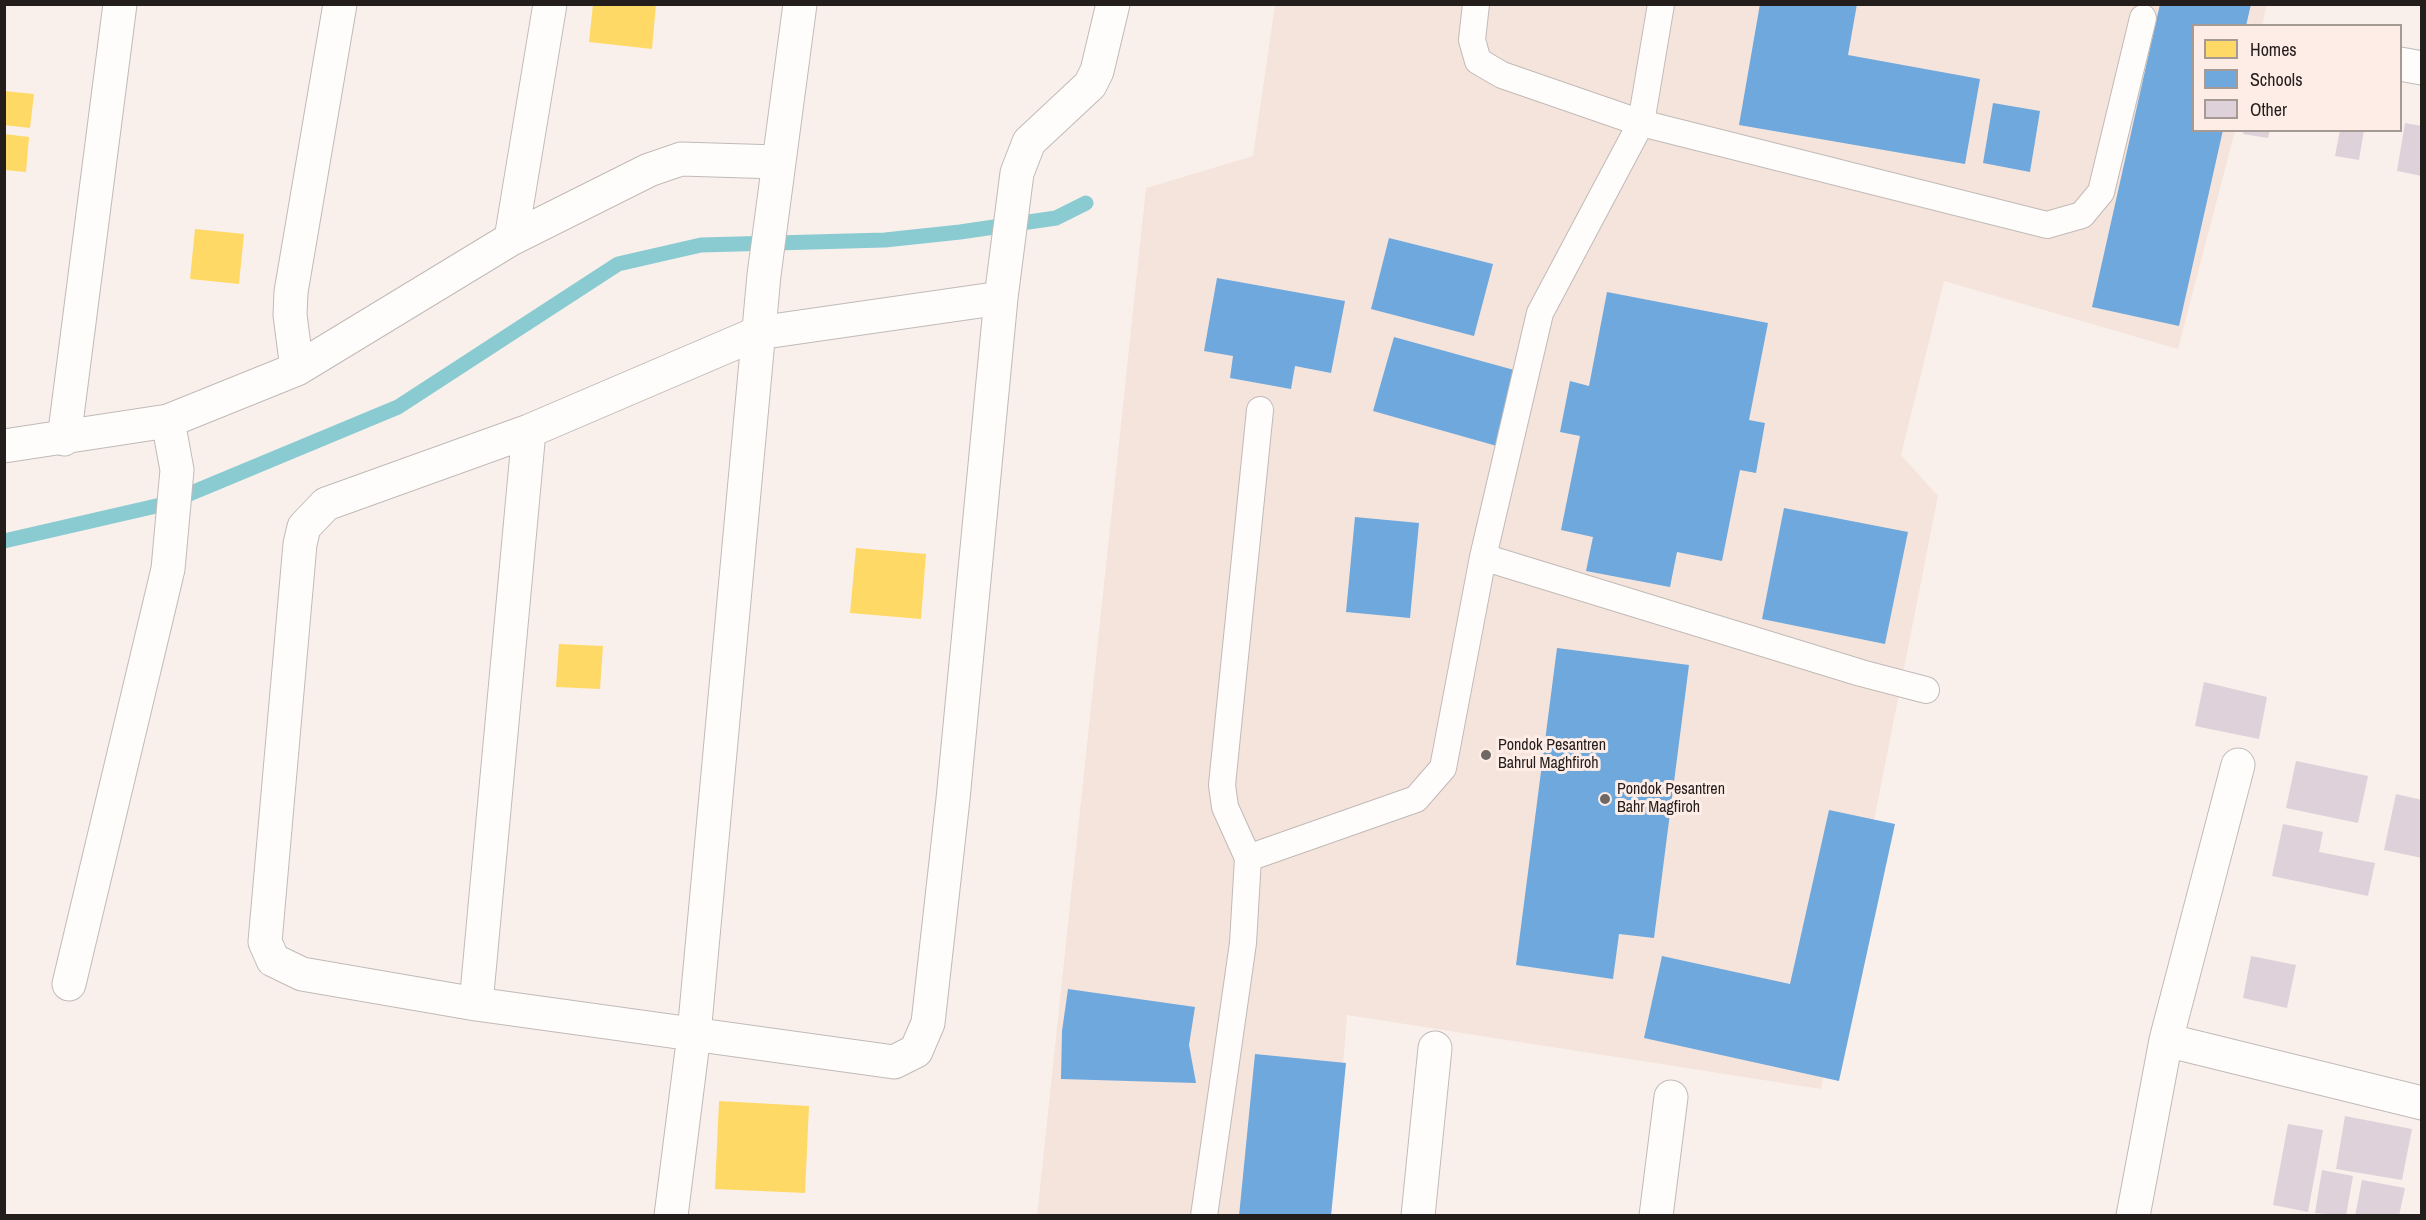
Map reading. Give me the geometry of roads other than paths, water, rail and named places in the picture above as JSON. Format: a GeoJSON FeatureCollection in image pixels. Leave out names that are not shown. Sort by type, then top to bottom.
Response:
{"type":"FeatureCollection","features":[{"type":"Feature","properties":{"kind":"street"},"geometry":{"type":"LineString","coordinates":[[64,439],[120,4]]}},
{"type":"Feature","properties":{"kind":"street"},"geometry":{"type":"LineString","coordinates":[[297,369],[290,315],[291,292],[340,4]]}},
{"type":"Feature","properties":{"kind":"street"},"geometry":{"type":"LineString","coordinates":[[511,239],[549,4]]}},
{"type":"Feature","properties":{"kind":"street"},"geometry":{"type":"LineString","coordinates":[[671,1215],[694,1034],[764,275],[800,4]]}},
{"type":"Feature","properties":{"kind":"street"},"geometry":{"type":"LineString","coordinates":[[1001,298],[758,333],[529,431],[326,504],[304,526],[300,544],[264,942],[273,960],[302,974],[476,1004],[894,1062],[916,1051],[928,1023],[1001,298],[1017,173],[1029,142],[1090,85],[1097,71],[1113,4]]}},
{"type":"Feature","properties":{"kind":"street"},"geometry":{"type":"LineString","coordinates":[[2402,64],[2421,68]]}},
{"type":"Feature","properties":{"kind":"street"},"geometry":{"type":"LineString","coordinates":[[4,446],[64,439],[168,421],[297,369],[511,239],[649,170],[681,159],[778,162]]}},
{"type":"Feature","properties":{"kind":"street"},"geometry":{"type":"LineString","coordinates":[[69,984],[168,569],[177,470],[168,421]]}},
{"type":"Feature","properties":{"kind":"street"},"geometry":{"type":"LineString","coordinates":[[476,1004],[529,431]]}},
{"type":"Feature","properties":{"kind":"street"},"geometry":{"type":"LineString","coordinates":[[2133,1215],[2166,1040],[2238,765]]}},
{"type":"Feature","properties":{"kind":"street"},"geometry":{"type":"LineString","coordinates":[[2166,1040],[2421,1103]]}},
{"type":"Feature","properties":{"kind":"street"},"geometry":{"type":"LineString","coordinates":[[1418,1215],[1436,1048]]}},
{"type":"Feature","properties":{"kind":"street"},"geometry":{"type":"LineString","coordinates":[[1656,1215],[1671,1097]]}},
{"type":"Feature","properties":{"kind":"lane"},"geometry":{"type":"LineString","coordinates":[[1476,4],[1472,40],[1478,61],[1502,75],[1641,123],[2047,225],[2082,215],[2101,192],[2143,18]]}},
{"type":"Feature","properties":{"kind":"lane"},"geometry":{"type":"LineString","coordinates":[[1248,858],[1416,799],[1443,768],[1483,557],[1540,313],[1641,123],[1661,4]]}},
{"type":"Feature","properties":{"kind":"lane"},"geometry":{"type":"LineString","coordinates":[[1204,1215],[1243,943],[1248,858],[1226,807],[1222,785],[1260,410]]}},
{"type":"Feature","properties":{"kind":"lane"},"geometry":{"type":"LineString","coordinates":[[1483,557],[1861,673],[1926,690]]}},
{"type":"Feature","properties":{"kind":"waterway"},"geometry":{"type":"LineString","coordinates":[[4,541],[165,504],[398,407],[618,264],[701,245],[885,240],[960,232],[1056,218],[1086,203]]}},
{"type":"Feature","properties":{"kind":"place","name":"Pondok Pesantren Bahrul Maghfiroh"},"geometry":{"type":"Point","coordinates":[1486,755]}},
{"type":"Feature","properties":{"kind":"place","name":"Pondok Pesantren Bahr Magfiroh"},"geometry":{"type":"Point","coordinates":[1605,799]}}]}
